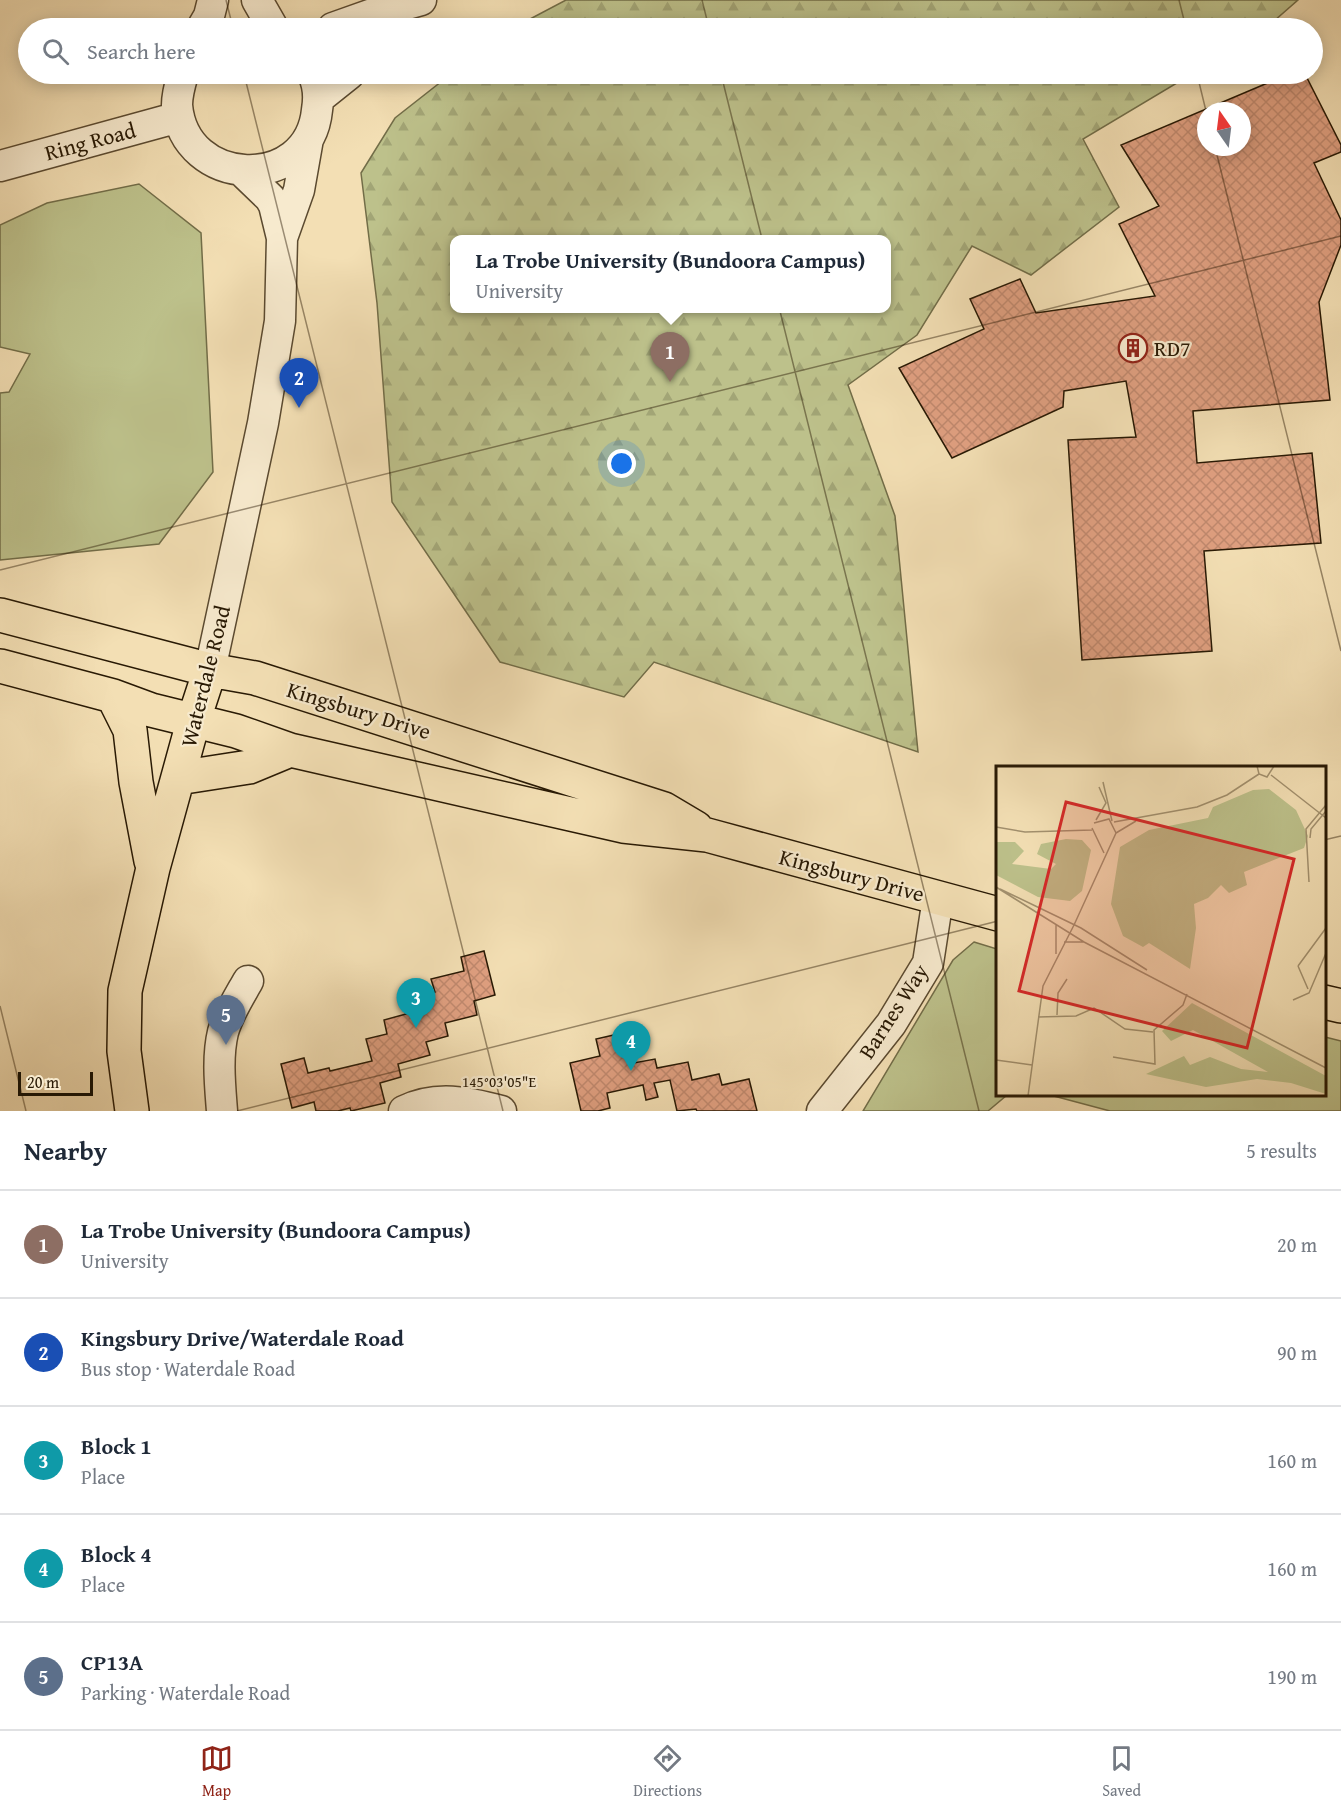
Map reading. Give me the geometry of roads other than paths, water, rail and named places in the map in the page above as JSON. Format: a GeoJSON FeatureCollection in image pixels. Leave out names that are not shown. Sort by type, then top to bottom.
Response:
{"type":"FeatureCollection","features":[{"type":"Feature","properties":{"kind":"main road","name":"Kingsbury Drive"},"geometry":{"type":"LineString","coordinates":[[0,615],[210,670],[255,678],[664,809],[707,835]]}},
{"type":"Feature","properties":{"kind":"main road","name":"Kingsbury Drive"},"geometry":{"type":"LineString","coordinates":[[0,666],[113,696],[151,710],[194,719],[290,750],[623,826],[707,835],[996,913]]}},
{"type":"Feature","properties":{"kind":"main road","name":"Waterdale Road"},"geometry":{"type":"LineString","coordinates":[[132,1111],[124,1051],[125,991],[153,868],[194,719],[210,670]]}},
{"type":"Feature","properties":{"kind":"main road"},"geometry":{"type":"LineString","coordinates":[[113,696],[130,730],[136,782],[153,868]]}},
{"type":"Feature","properties":{"kind":"main road"},"geometry":{"type":"LineString","coordinates":[[178,778],[249,767],[290,750]]}},
{"type":"Feature","properties":{"kind":"main road"},"geometry":{"type":"LineString","coordinates":[[1326,1002],[1341,1006]]}},
{"type":"Feature","properties":{"kind":"street"},"geometry":{"type":"LineString","coordinates":[[208,18],[213,0]]}},
{"type":"Feature","properties":{"kind":"street"},"geometry":{"type":"LineString","coordinates":[[257,0],[267,18]]}},
{"type":"Feature","properties":{"kind":"street"},"geometry":{"type":"LineString","coordinates":[[361,18],[421,0]]}},
{"type":"Feature","properties":{"kind":"street"},"geometry":{"type":"LineString","coordinates":[[405,18],[421,0]]}},
{"type":"Feature","properties":{"kind":"street"},"geometry":{"type":"LineString","coordinates":[[181,84],[177,104],[179,117],[192,144],[214,163],[242,171],[262,170],[280,164],[296,153],[308,139]]}},
{"type":"Feature","properties":{"kind":"street","name":"Waterdale Road"},"geometry":{"type":"LineString","coordinates":[[282,238],[299,190],[308,139],[316,119],[316,86]]}},
{"type":"Feature","properties":{"kind":"street","name":"Ring Road"},"geometry":{"type":"LineString","coordinates":[[0,166],[179,117]]}},
{"type":"Feature","properties":{"kind":"street","name":"Waterdale Road"},"geometry":{"type":"LineString","coordinates":[[210,670],[263,423],[280,321],[282,238],[274,205],[270,198],[242,171]]}},
{"type":"Feature","properties":{"kind":"street","name":"Barnes Way"},"geometry":{"type":"LineString","coordinates":[[822,1111],[891,1024],[928,963],[938,898]]}},
{"type":"Feature","properties":{"kind":"street"},"geometry":{"type":"LineString","coordinates":[[222,1111],[219,1066],[223,1031],[248,981]]}},
{"type":"Feature","properties":{"kind":"street"},"geometry":{"type":"LineString","coordinates":[[404,1111],[417,1104],[441,1101],[467,1101],[501,1111]]}},
{"type":"Feature","properties":{"kind":"place","name":"RD7"},"geometry":{"type":"Point","coordinates":[1133,348]}},
{"type":"Feature","properties":{"kind":"place","name":"La Trobe University (Bundoora Campus)"},"geometry":{"type":"Point","coordinates":[670,382]}},
{"type":"Feature","properties":{"kind":"place","name":"Kingsbury Drive/Waterdale Road"},"geometry":{"type":"Point","coordinates":[299,408]}},
{"type":"Feature","properties":{"kind":"place","name":"Block 1"},"geometry":{"type":"Point","coordinates":[416,1028]}},
{"type":"Feature","properties":{"kind":"place","name":"CP13A"},"geometry":{"type":"Point","coordinates":[226,1045]}},
{"type":"Feature","properties":{"kind":"place","name":"Block 4"},"geometry":{"type":"Point","coordinates":[631,1071]}}]}
